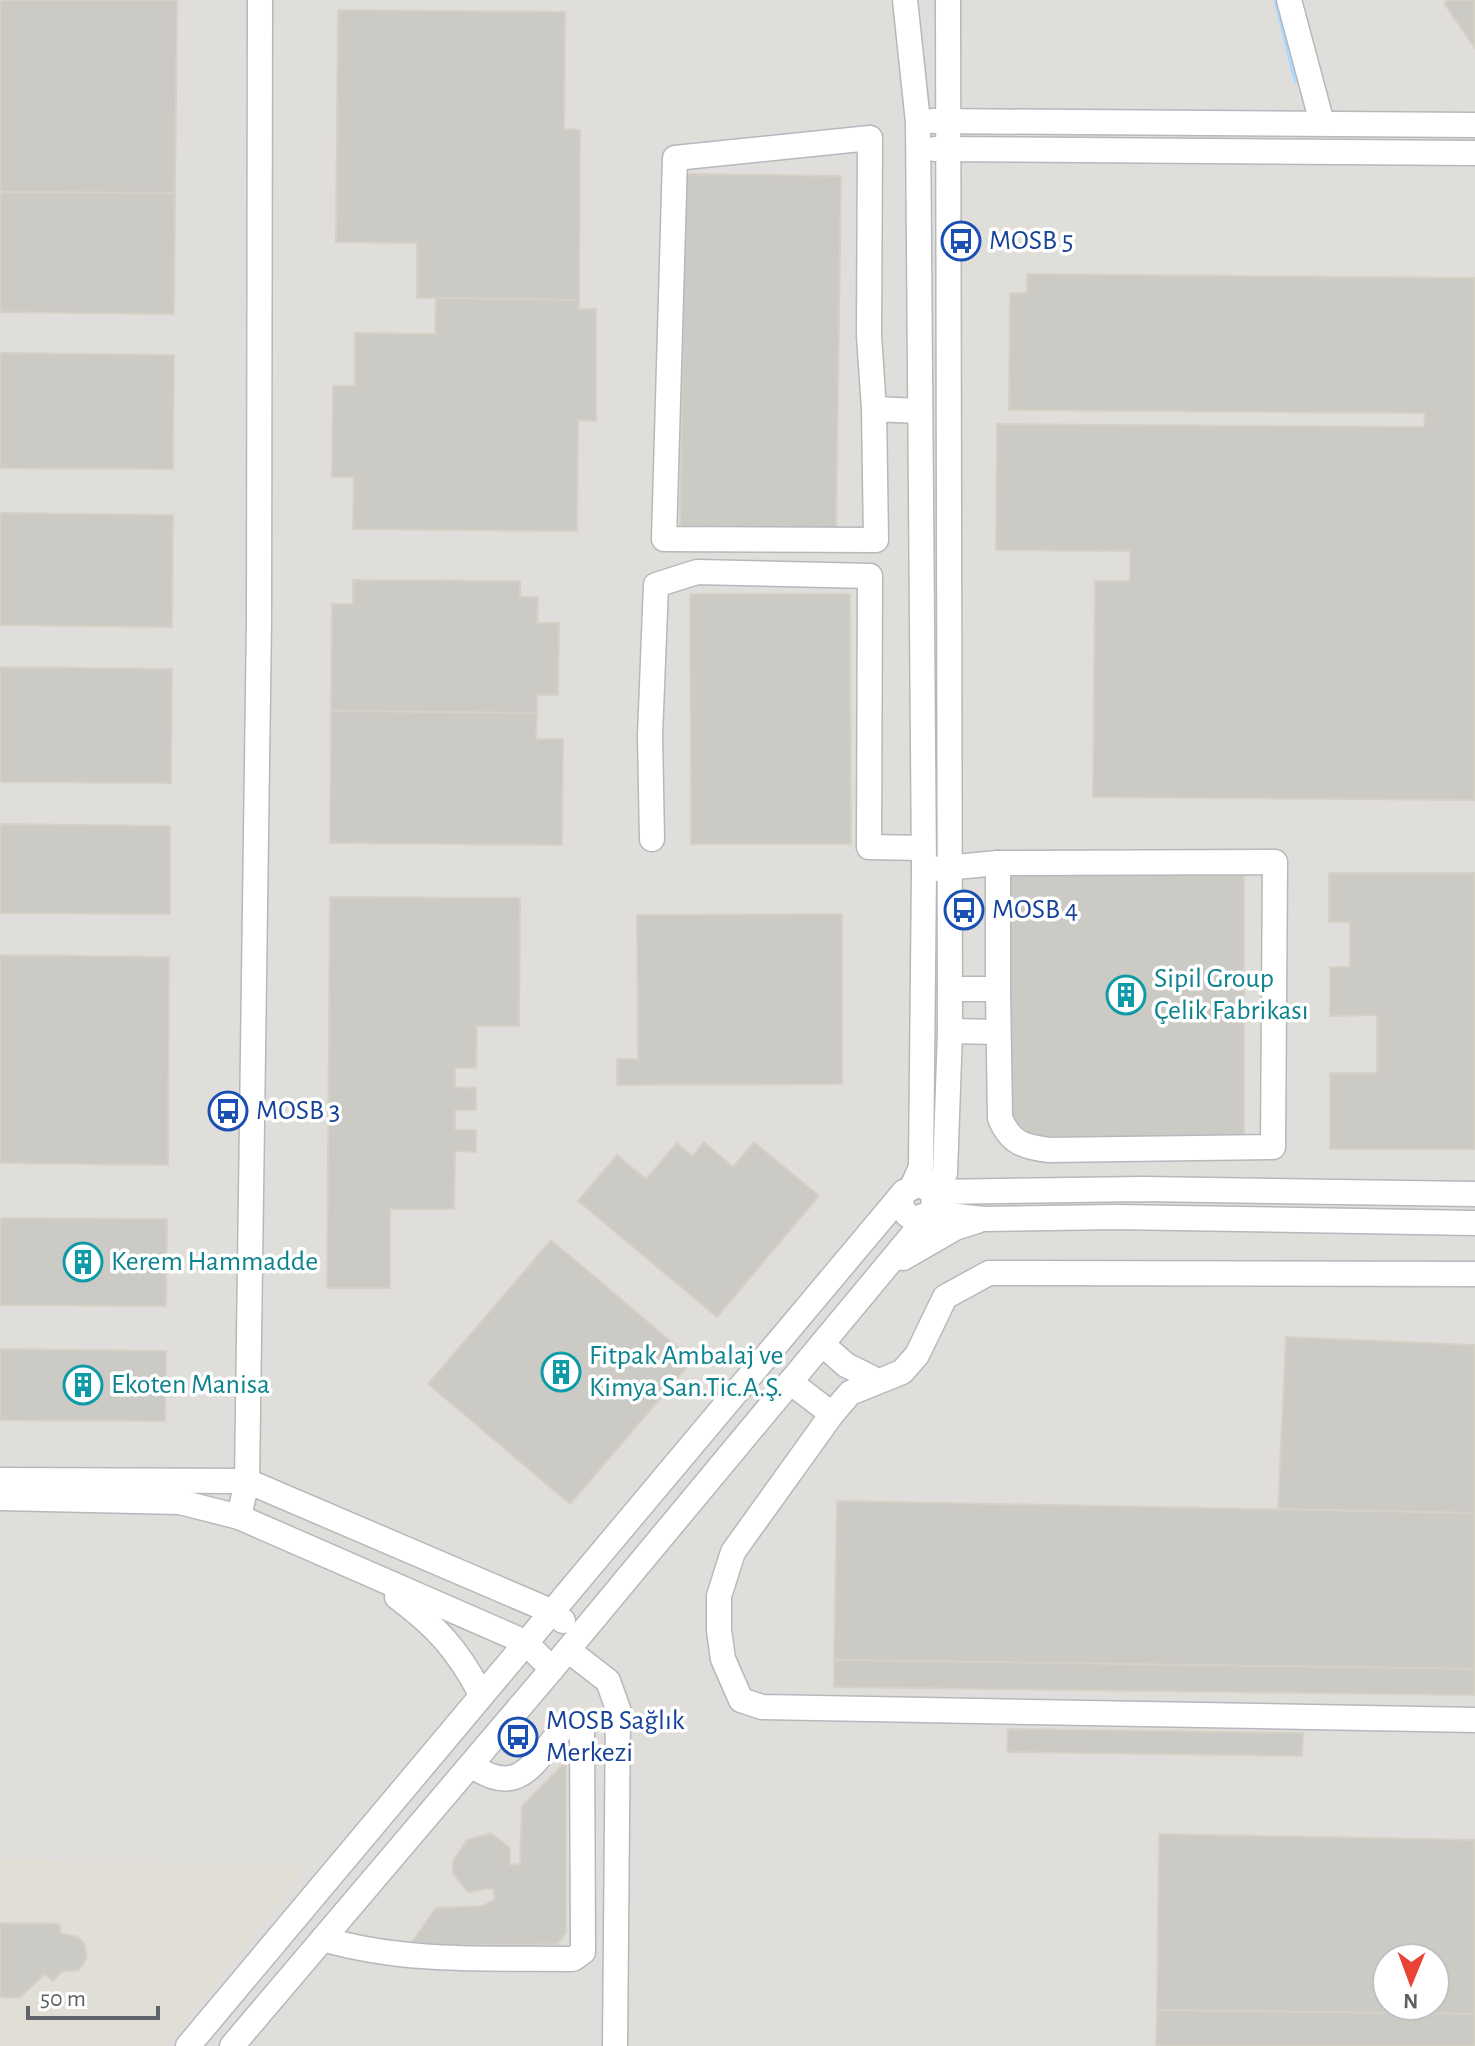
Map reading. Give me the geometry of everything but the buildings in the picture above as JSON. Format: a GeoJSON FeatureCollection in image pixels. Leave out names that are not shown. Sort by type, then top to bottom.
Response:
{"type":"FeatureCollection","features":[{"type":"Feature","properties":{"kind":"street"},"geometry":{"type":"LineString","coordinates":[[239,1517],[247,1481],[259,620],[260,0]]}},
{"type":"Feature","properties":{"kind":"street"},"geometry":{"type":"LineString","coordinates":[[188,2046],[525,1642],[920,1196],[945,1173],[950,989],[932,862],[920,411],[918,122],[905,0]]}},
{"type":"Feature","properties":{"kind":"street"},"geometry":{"type":"LineString","coordinates":[[232,2046],[552,1669],[884,1270],[920,1196],[932,862],[949,150],[948,0]]}},
{"type":"Feature","properties":{"kind":"street"},"geometry":{"type":"LineString","coordinates":[[1289,0],[1322,123]]}},
{"type":"Feature","properties":{"kind":"street"},"geometry":{"type":"LineString","coordinates":[[918,122],[1475,125]]}},
{"type":"Feature","properties":{"kind":"street"},"geometry":{"type":"LineString","coordinates":[[870,138],[869,336],[874,409],[876,540],[664,539],[675,158],[870,138]]}},
{"type":"Feature","properties":{"kind":"street"},"geometry":{"type":"LineString","coordinates":[[917,148],[1475,153]]}},
{"type":"Feature","properties":{"kind":"street"},"geometry":{"type":"LineString","coordinates":[[874,409],[920,411]]}},
{"type":"Feature","properties":{"kind":"street"},"geometry":{"type":"LineString","coordinates":[[652,839],[650,736],[656,585],[697,572],[870,576],[869,847],[932,862],[1275,862],[1273,1147],[1025,1147],[1007,1136],[1000,1118],[998,863]]}},
{"type":"Feature","properties":{"kind":"street"},"geometry":{"type":"LineString","coordinates":[[950,989],[998,989]]}},
{"type":"Feature","properties":{"kind":"street"},"geometry":{"type":"LineString","coordinates":[[950,1031],[998,1032]]}},
{"type":"Feature","properties":{"kind":"street"},"geometry":{"type":"LineString","coordinates":[[946,1127],[962,1170],[975,1181],[1001,1190]]}},
{"type":"Feature","properties":{"kind":"street"},"geometry":{"type":"LineString","coordinates":[[920,1196],[1001,1190],[1475,1194]]}},
{"type":"Feature","properties":{"kind":"street"},"geometry":{"type":"LineString","coordinates":[[920,1196],[983,1219],[1115,1217],[1475,1223]]}},
{"type":"Feature","properties":{"kind":"street"},"geometry":{"type":"LineString","coordinates":[[884,1270],[928,1242],[983,1219]]}},
{"type":"Feature","properties":{"kind":"street"},"geometry":{"type":"LineString","coordinates":[[1475,1274],[989,1273],[945,1297],[917,1355],[902,1372],[850,1393],[832,1414],[733,1552],[719,1596],[723,1659],[741,1700],[762,1707],[1475,1720]]}},
{"type":"Feature","properties":{"kind":"street"},"geometry":{"type":"LineString","coordinates":[[822,1344],[846,1365],[878,1381]]}},
{"type":"Feature","properties":{"kind":"street"},"geometry":{"type":"LineString","coordinates":[[790,1382],[832,1414]]}},
{"type":"Feature","properties":{"kind":"street"},"geometry":{"type":"LineString","coordinates":[[0,1480],[247,1481],[553,1612],[573,1643],[608,1681],[618,1709],[615,2046]]}},
{"type":"Feature","properties":{"kind":"street"},"geometry":{"type":"LineString","coordinates":[[0,1498],[180,1502],[239,1517],[525,1642],[552,1669]]}},
{"type":"Feature","properties":{"kind":"street"},"geometry":{"type":"LineString","coordinates":[[363,1572],[432,1623],[461,1655],[481,1694]]}},
{"type":"Feature","properties":{"kind":"street"},"geometry":{"type":"LineString","coordinates":[[323,1939],[369,1952],[403,1957],[573,1959],[583,1952],[582,1727],[564,1727],[522,1775],[507,1781],[489,1778],[471,1765]]}},
{"type":"Feature","properties":{"kind":"shaded area"},"geometry":{"type":"Polygon","coordinates":[[[0,0],[1475,0],[1475,2046],[0,2046],[0,0]]]}},
{"type":"Feature","properties":{"kind":"shaded area"},"geometry":{"type":"Polygon","coordinates":[[[0,1860],[305,1867],[165,2046],[0,2046],[0,1860]]]}},
{"type":"Feature","properties":{"kind":"waterway"},"geometry":{"type":"LineString","coordinates":[[1276,0],[1296,81]]}},
{"type":"Feature","properties":{"kind":"place","name":"MOSB 5"},"geometry":{"type":"Point","coordinates":[961,241]}},
{"type":"Feature","properties":{"kind":"place","name":"MOSB 4"},"geometry":{"type":"Point","coordinates":[964,910]}},
{"type":"Feature","properties":{"kind":"place","name":"Sipil Group Çelik Fabrikası"},"geometry":{"type":"Point","coordinates":[1126,995]}},
{"type":"Feature","properties":{"kind":"place","name":"MOSB 3"},"geometry":{"type":"Point","coordinates":[228,1111]}},
{"type":"Feature","properties":{"kind":"place","name":"Kerem Hammadde"},"geometry":{"type":"Point","coordinates":[83,1262]}},
{"type":"Feature","properties":{"kind":"place","name":"Fitpak Ambalaj ve Kimya San.Tic.A.Ş."},"geometry":{"type":"Point","coordinates":[561,1372]}},
{"type":"Feature","properties":{"kind":"place","name":"Ekoten Manisa"},"geometry":{"type":"Point","coordinates":[83,1385]}},
{"type":"Feature","properties":{"kind":"place","name":"MOSB Sağlık Merkezi"},"geometry":{"type":"Point","coordinates":[518,1737]}}]}
